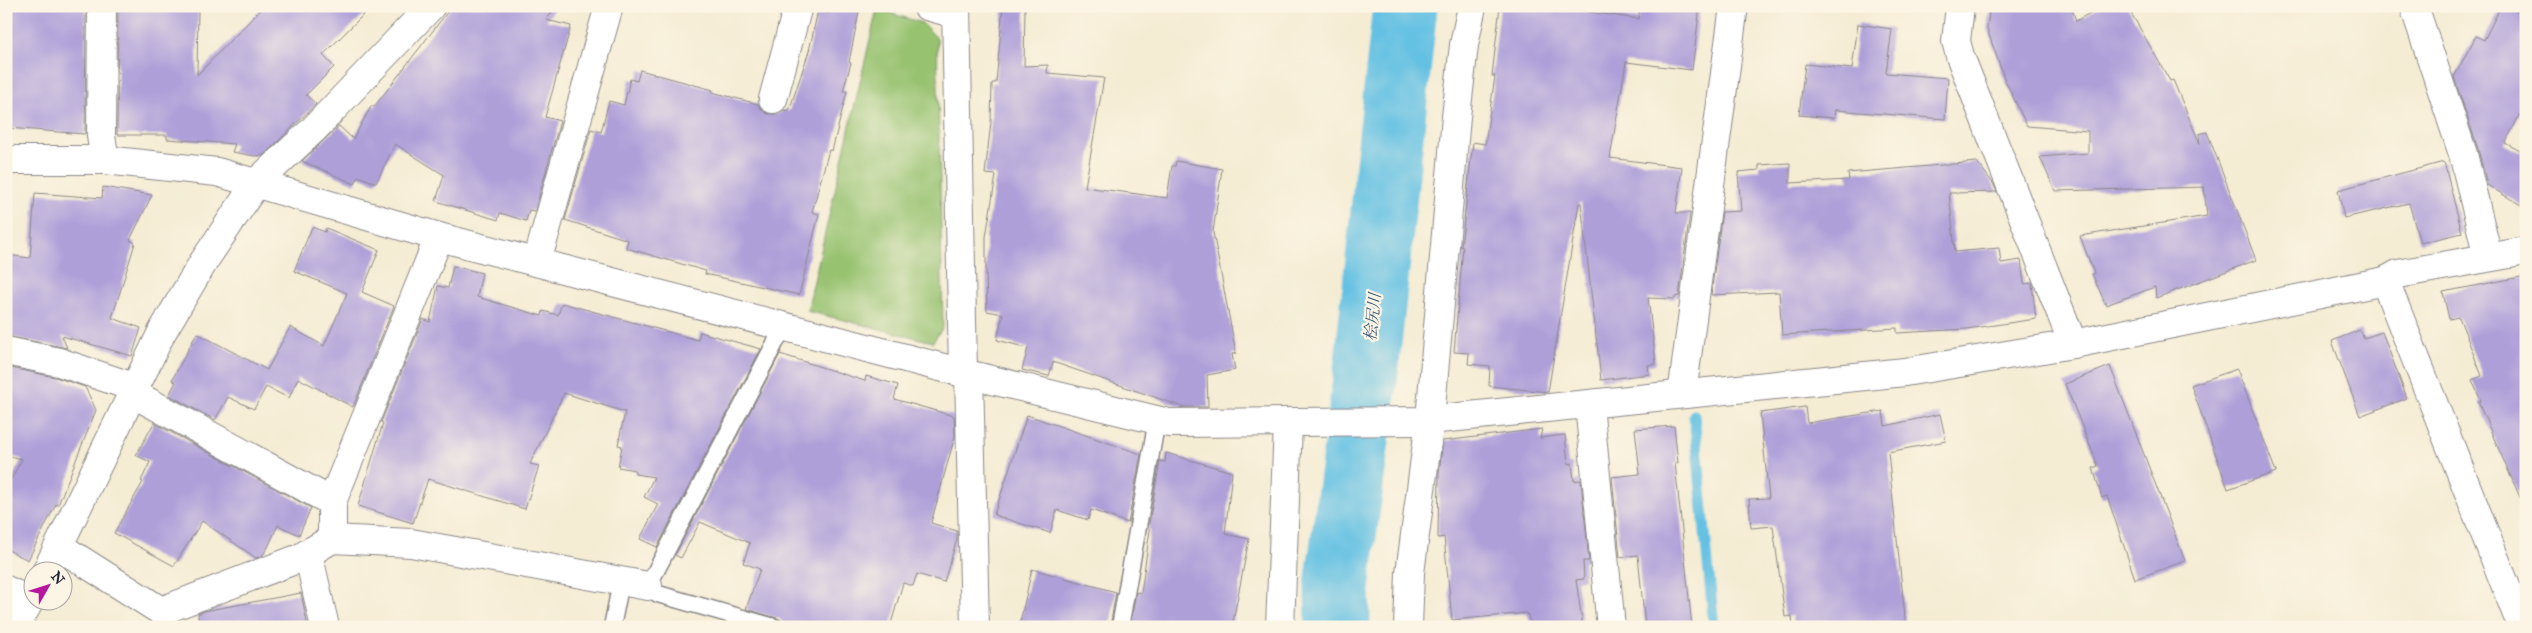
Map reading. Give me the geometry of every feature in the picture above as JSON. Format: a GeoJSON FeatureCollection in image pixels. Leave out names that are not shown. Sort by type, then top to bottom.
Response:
{"type":"FeatureCollection","features":[{"type":"Feature","properties":{"kind":"street"},"geometry":{"type":"LineString","coordinates":[[102,6],[101,136],[105,160]]}},
{"type":"Feature","properties":{"kind":"street"},"geometry":{"type":"LineString","coordinates":[[431,6],[313,130],[257,182],[204,261],[162,332],[53,559],[163,619],[308,553],[332,539],[411,543],[648,586]]}},
{"type":"Feature","properties":{"kind":"street"},"geometry":{"type":"LineString","coordinates":[[536,262],[609,6]]}},
{"type":"Feature","properties":{"kind":"street"},"geometry":{"type":"LineString","coordinates":[[773,99],[798,6]]}},
{"type":"Feature","properties":{"kind":"street"},"geometry":{"type":"LineString","coordinates":[[927,6],[956,10],[975,627]]}},
{"type":"Feature","properties":{"kind":"street"},"geometry":{"type":"LineString","coordinates":[[1408,627],[1410,573],[1424,420],[1464,45],[1472,6]]}},
{"type":"Feature","properties":{"kind":"street"},"geometry":{"type":"LineString","coordinates":[[1682,394],[1734,6]]}},
{"type":"Feature","properties":{"kind":"street"},"geometry":{"type":"LineString","coordinates":[[1960,6],[1956,41],[1960,56],[2073,344]]}},
{"type":"Feature","properties":{"kind":"street"},"geometry":{"type":"LineString","coordinates":[[2414,6],[2464,154],[2488,257]]}},
{"type":"Feature","properties":{"kind":"street"},"geometry":{"type":"LineString","coordinates":[[6,160],[105,160],[217,172],[257,182],[439,237],[966,374],[1169,423],[1295,424],[1424,420],[1905,372],[2073,344],[2385,281],[2398,274],[2526,251]]}},
{"type":"Feature","properties":{"kind":"street"},"geometry":{"type":"LineString","coordinates":[[332,539],[332,502],[439,237]]}},
{"type":"Feature","properties":{"kind":"street"},"geometry":{"type":"LineString","coordinates":[[2385,281],[2522,627]]}},
{"type":"Feature","properties":{"kind":"street"},"geometry":{"type":"LineString","coordinates":[[6,351],[59,362],[135,391],[332,502]]}},
{"type":"Feature","properties":{"kind":"street"},"geometry":{"type":"LineString","coordinates":[[1589,405],[1610,627]]}},
{"type":"Feature","properties":{"kind":"street"},"geometry":{"type":"LineString","coordinates":[[1280,627],[1295,424]]}},
{"type":"Feature","properties":{"kind":"street"},"geometry":{"type":"LineString","coordinates":[[308,553],[326,627]]}},
{"type":"Feature","properties":{"kind":"street"},"geometry":{"type":"LineString","coordinates":[[6,590],[22,596]]}},
{"type":"Feature","properties":{"kind":"street"},"geometry":{"type":"LineString","coordinates":[[14,627],[25,610]]}},
{"type":"Feature","properties":{"kind":"lane"},"geometry":{"type":"LineString","coordinates":[[774,627],[658,594],[648,586],[784,326]]}},
{"type":"Feature","properties":{"kind":"lane"},"geometry":{"type":"LineString","coordinates":[[1120,627],[1157,420]]}},
{"type":"Feature","properties":{"kind":"lane"},"geometry":{"type":"LineString","coordinates":[[612,627],[622,582]]}},
{"type":"Feature","properties":{"kind":"green space"},"geometry":{"type":"Polygon","coordinates":[[[877,9],[922,23],[937,38],[943,327],[933,342],[807,311],[877,9]]]}},
{"type":"Feature","properties":{"kind":"building"},"geometry":{"type":"Polygon","coordinates":[[[9,6],[86,6],[85,134],[7,128],[6,25],[8,25],[9,6]]]}},
{"type":"Feature","properties":{"kind":"building"},"geometry":{"type":"Polygon","coordinates":[[[118,6],[198,6],[197,75],[264,6],[372,6],[323,55],[334,67],[306,95],[316,104],[264,155],[255,156],[232,152],[235,144],[167,139],[167,135],[117,135],[118,6]]]}},
{"type":"Feature","properties":{"kind":"building"},"geometry":{"type":"Polygon","coordinates":[[[452,6],[557,6],[546,20],[571,26],[545,117],[560,121],[535,211],[529,210],[526,221],[500,213],[498,220],[436,201],[444,175],[395,144],[376,183],[358,176],[355,184],[302,161],[339,126],[353,139],[372,105],[374,107],[452,6]]]}},
{"type":"Feature","properties":{"kind":"building"},"geometry":{"type":"Polygon","coordinates":[[[832,6],[859,12],[849,62],[851,63],[843,91],[847,91],[832,151],[829,150],[812,212],[819,214],[799,295],[705,274],[706,271],[626,248],[628,240],[565,220],[591,129],[601,132],[609,101],[624,105],[630,79],[637,81],[640,70],[758,104],[768,114],[777,114],[784,110],[789,111],[809,51],[818,10],[830,13],[832,6]]]}},
{"type":"Feature","properties":{"kind":"building"},"geometry":{"type":"Polygon","coordinates":[[[1003,6],[1025,6],[1024,66],[1048,65],[1047,73],[1104,78],[1085,187],[1167,198],[1172,166],[1175,166],[1176,161],[1222,169],[1213,232],[1236,353],[1232,354],[1235,370],[1207,375],[1208,407],[1183,407],[1053,362],[1049,376],[1022,370],[1028,348],[997,340],[1003,314],[987,311],[986,269],[986,237],[996,175],[985,174],[991,122],[992,83],[996,83],[1003,6]]]}},
{"type":"Feature","properties":{"kind":"building"},"geometry":{"type":"Polygon","coordinates":[[[1500,6],[1546,6],[1639,19],[1639,6],[1700,6],[1692,70],[1626,62],[1610,158],[1682,167],[1676,213],[1690,213],[1679,296],[1675,297],[1675,299],[1648,298],[1656,364],[1648,365],[1649,374],[1601,380],[1581,203],[1579,203],[1548,392],[1489,386],[1490,366],[1468,364],[1469,353],[1454,352],[1463,247],[1461,247],[1473,142],[1485,144],[1495,76],[1492,76],[1500,6]]]}},
{"type":"Feature","properties":{"kind":"building"},"geometry":{"type":"Polygon","coordinates":[[[1990,6],[2071,6],[2076,21],[2102,6],[2127,6],[2170,81],[2173,80],[2200,144],[2199,134],[2207,132],[2256,260],[2156,298],[2155,287],[2106,305],[2092,274],[2094,273],[2080,236],[2207,216],[2204,187],[2055,191],[2040,157],[2088,153],[2088,131],[2027,126],[2004,78],[1987,29],[1990,6]]]}},
{"type":"Feature","properties":{"kind":"building"},"geometry":{"type":"Polygon","coordinates":[[[2501,6],[2507,6],[2526,16],[2526,103],[2505,143],[2526,154],[2526,208],[2487,185],[2478,149],[2454,77],[2476,36],[2484,40],[2501,6]]]}},
{"type":"Feature","properties":{"kind":"building"},"geometry":{"type":"Polygon","coordinates":[[[1858,24],[1892,29],[1886,73],[1948,78],[1945,119],[1835,110],[1834,118],[1799,115],[1805,64],[1852,69],[1858,24]]]}},
{"type":"Feature","properties":{"kind":"building"},"geometry":{"type":"Polygon","coordinates":[[[1977,162],[1993,183],[1997,192],[1949,193],[1955,252],[1999,248],[2001,263],[2021,260],[2024,284],[2032,283],[2036,319],[1967,329],[1897,333],[1897,328],[1782,335],[1779,292],[1711,295],[1722,212],[1741,211],[1738,172],[1759,170],[1759,165],[1790,163],[1790,183],[1849,180],[1848,173],[1977,162]]]}},
{"type":"Feature","properties":{"kind":"building"},"geometry":{"type":"Polygon","coordinates":[[[2444,162],[2462,233],[2420,243],[2409,203],[2344,218],[2338,190],[2444,162]]]}},
{"type":"Feature","properties":{"kind":"building"},"geometry":{"type":"Polygon","coordinates":[[[103,187],[152,195],[130,240],[135,243],[112,318],[141,328],[132,356],[62,336],[67,348],[6,336],[6,255],[30,258],[35,193],[102,198],[103,187]]]}},
{"type":"Feature","properties":{"kind":"building"},"geometry":{"type":"Polygon","coordinates":[[[312,227],[325,232],[326,228],[379,250],[362,292],[394,306],[353,407],[298,378],[289,398],[266,387],[254,409],[228,397],[215,420],[169,395],[176,382],[172,380],[197,333],[267,370],[290,327],[324,346],[347,293],[294,271],[312,227]]]}},
{"type":"Feature","properties":{"kind":"building"},"geometry":{"type":"Polygon","coordinates":[[[453,266],[482,273],[477,297],[542,316],[543,311],[558,315],[562,303],[698,340],[700,332],[761,349],[657,547],[640,539],[658,504],[644,497],[654,477],[635,474],[635,470],[618,467],[622,446],[618,445],[625,412],[564,393],[530,464],[539,466],[525,509],[428,479],[413,523],[358,506],[383,423],[381,422],[423,319],[430,322],[438,286],[448,288],[453,266]]]}},
{"type":"Feature","properties":{"kind":"building"},"geometry":{"type":"Polygon","coordinates":[[[2526,276],[2526,511],[2478,402],[2481,401],[2472,380],[2482,376],[2459,317],[2449,319],[2443,292],[2526,276]]]}},
{"type":"Feature","properties":{"kind":"building"},"geometry":{"type":"Polygon","coordinates":[[[2360,330],[2364,338],[2382,332],[2407,398],[2360,416],[2332,341],[2360,330]]]}},
{"type":"Feature","properties":{"kind":"building"},"geometry":{"type":"Polygon","coordinates":[[[780,354],[865,381],[866,376],[898,385],[894,399],[954,416],[955,436],[931,523],[957,531],[957,539],[944,582],[917,574],[913,586],[903,583],[890,627],[784,627],[781,620],[777,618],[746,609],[760,569],[743,563],[750,543],[700,522],[681,558],[675,555],[780,354]]]}},
{"type":"Feature","properties":{"kind":"building"},"geometry":{"type":"Polygon","coordinates":[[[2110,366],[2185,561],[2135,579],[2107,496],[2102,498],[2093,468],[2098,466],[2065,384],[2110,366]]]}},
{"type":"Feature","properties":{"kind":"building"},"geometry":{"type":"Polygon","coordinates":[[[6,367],[55,377],[85,387],[96,410],[58,505],[56,504],[28,560],[6,549],[6,489],[22,459],[6,455],[6,367]]]}},
{"type":"Feature","properties":{"kind":"building"},"geometry":{"type":"Polygon","coordinates":[[[2237,369],[2276,472],[2228,489],[2191,385],[2237,369]]]}},
{"type":"Feature","properties":{"kind":"building"},"geometry":{"type":"Polygon","coordinates":[[[1805,407],[1807,423],[1883,411],[1885,426],[1940,414],[1946,441],[1888,452],[1906,627],[1793,627],[1792,616],[1785,617],[1773,526],[1751,528],[1749,499],[1769,498],[1760,413],[1805,407]]]}},
{"type":"Feature","properties":{"kind":"building"},"geometry":{"type":"Polygon","coordinates":[[[1027,415],[1141,454],[1128,523],[1091,510],[1088,520],[1057,510],[1050,533],[994,515],[1027,415]]]}},
{"type":"Feature","properties":{"kind":"building"},"geometry":{"type":"Polygon","coordinates":[[[154,423],[311,508],[299,535],[278,525],[262,556],[256,558],[202,521],[174,566],[114,533],[143,482],[141,481],[150,462],[136,455],[154,423]]]}},
{"type":"Feature","properties":{"kind":"building"},"geometry":{"type":"Polygon","coordinates":[[[1674,426],[1678,463],[1675,463],[1692,627],[1645,627],[1638,555],[1620,557],[1612,477],[1640,474],[1635,429],[1674,426]]]}},
{"type":"Feature","properties":{"kind":"building"},"geometry":{"type":"Polygon","coordinates":[[[1542,429],[1540,438],[1565,435],[1568,464],[1572,463],[1574,481],[1581,480],[1589,561],[1583,561],[1584,579],[1576,580],[1583,627],[1532,627],[1527,613],[1452,620],[1444,537],[1438,538],[1439,472],[1443,441],[1542,429]]]}},
{"type":"Feature","properties":{"kind":"building"},"geometry":{"type":"Polygon","coordinates":[[[1166,453],[1232,472],[1225,534],[1249,539],[1232,627],[1130,627],[1135,597],[1137,592],[1141,593],[1150,530],[1148,529],[1160,461],[1165,462],[1166,453]]]}},
{"type":"Feature","properties":{"kind":"building"},"geometry":{"type":"Polygon","coordinates":[[[1032,569],[1116,592],[1110,627],[1019,627],[1032,569]]]}},
{"type":"Feature","properties":{"kind":"building"},"geometry":{"type":"Polygon","coordinates":[[[301,593],[308,627],[199,627],[198,614],[204,611],[301,593]]]}},
{"type":"Feature","properties":{"kind":"waterway","name":"桧尻川"},"geometry":{"type":"LineString","coordinates":[[1338,627],[1337,587],[1365,381],[1405,6]]}},
{"type":"Feature","properties":{"kind":"waterway"},"geometry":{"type":"LineString","coordinates":[[1694,415],[1714,627]]}}]}
